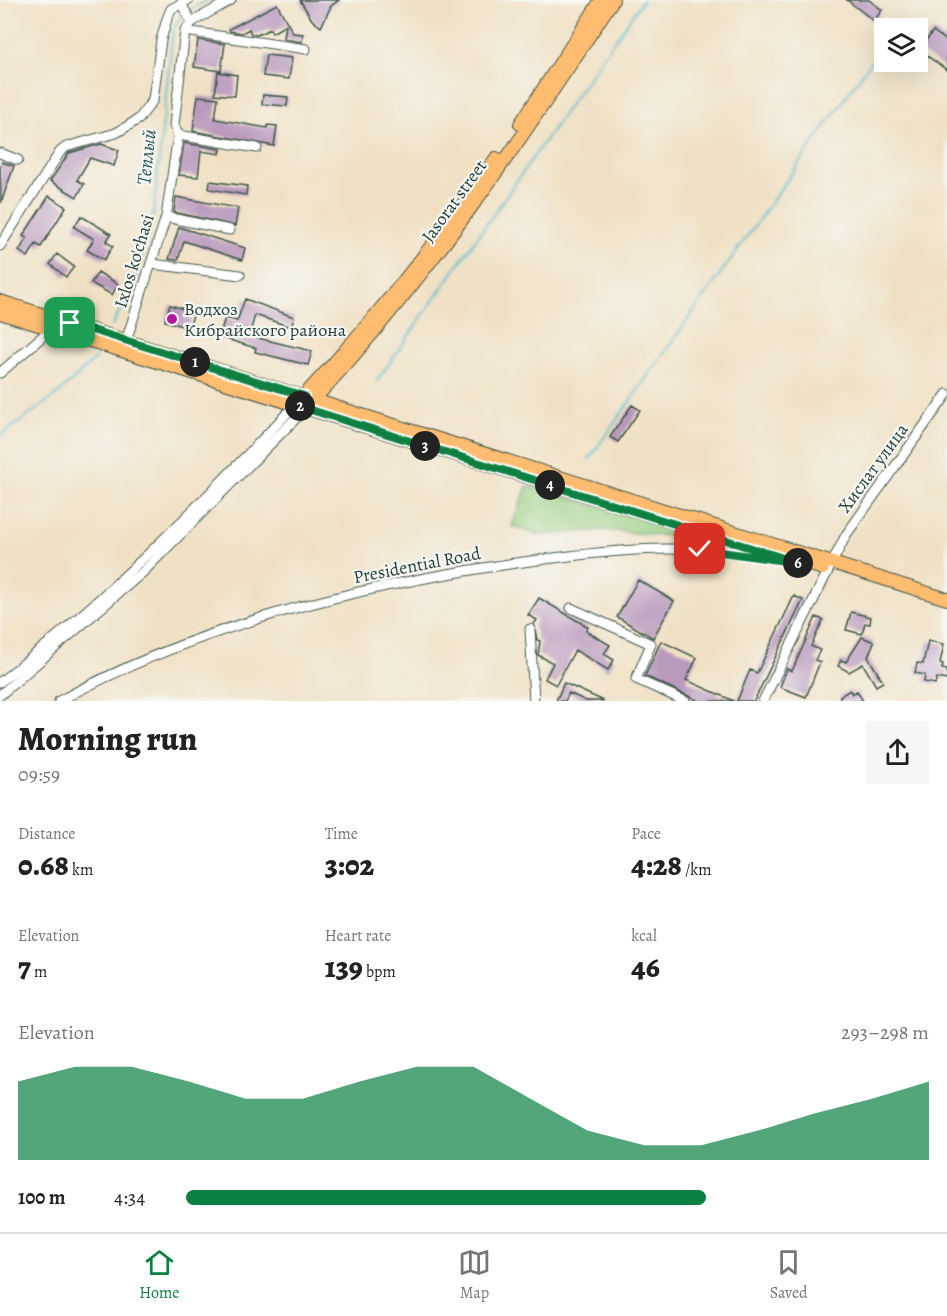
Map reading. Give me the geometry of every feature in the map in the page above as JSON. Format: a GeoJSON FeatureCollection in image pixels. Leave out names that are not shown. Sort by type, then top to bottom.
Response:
{"type":"FeatureCollection","features":[{"type":"Feature","properties":{"kind":"main road","name":"Jasorat street"},"geometry":{"type":"LineString","coordinates":[[305,402],[433,246],[517,128],[602,0]]}},
{"type":"Feature","properties":{"kind":"main road","name":"Jasorat street"},"geometry":{"type":"LineString","coordinates":[[305,402],[404,299],[449,240],[560,82],[612,0]]}},
{"type":"Feature","properties":{"kind":"main road"},"geometry":{"type":"LineString","coordinates":[[0,301],[799,563],[830,567],[947,599]]}},
{"type":"Feature","properties":{"kind":"main road"},"geometry":{"type":"LineString","coordinates":[[0,313],[305,402],[830,567],[947,608]]}},
{"type":"Feature","properties":{"kind":"street"},"geometry":{"type":"LineString","coordinates":[[231,0],[192,22],[185,31],[306,49]]}},
{"type":"Feature","properties":{"kind":"street"},"geometry":{"type":"LineString","coordinates":[[0,246],[60,152],[66,147],[116,133],[138,119],[153,100],[161,40],[171,9],[185,2],[186,13],[192,22]]}},
{"type":"Feature","properties":{"kind":"street","name":"Ixlos ko'chasi"},"geometry":{"type":"LineString","coordinates":[[126,341],[166,217],[178,135],[174,125],[185,31]]}},
{"type":"Feature","properties":{"kind":"street"},"geometry":{"type":"LineString","coordinates":[[178,135],[257,148]]}},
{"type":"Feature","properties":{"kind":"street"},"geometry":{"type":"LineString","coordinates":[[0,153],[18,160]]}},
{"type":"Feature","properties":{"kind":"street"},"geometry":{"type":"LineString","coordinates":[[166,217],[230,230]]}},
{"type":"Feature","properties":{"kind":"street"},"geometry":{"type":"LineString","coordinates":[[152,264],[240,275]]}},
{"type":"Feature","properties":{"kind":"street"},"geometry":{"type":"LineString","coordinates":[[0,373],[51,329]]}},
{"type":"Feature","properties":{"kind":"street","name":"Хислат улица"},"geometry":{"type":"LineString","coordinates":[[763,701],[849,530],[947,395]]}},
{"type":"Feature","properties":{"kind":"street"},"geometry":{"type":"LineString","coordinates":[[0,682],[121,579],[305,402]]}},
{"type":"Feature","properties":{"kind":"street"},"geometry":{"type":"LineString","coordinates":[[0,695],[144,571],[305,402]]}},
{"type":"Feature","properties":{"kind":"street","name":"Presidential Road"},"geometry":{"type":"LineString","coordinates":[[59,701],[118,672],[226,630],[308,605],[430,577],[599,551],[649,547],[725,551],[799,563]]}},
{"type":"Feature","properties":{"kind":"street"},"geometry":{"type":"LineString","coordinates":[[571,608],[651,644],[636,679],[685,701]]}},
{"type":"Feature","properties":{"kind":"street"},"geometry":{"type":"LineString","coordinates":[[530,629],[534,701]]}},
{"type":"Feature","properties":{"kind":"green space"},"geometry":{"type":"Polygon","coordinates":[[[527,486],[714,540],[603,530],[539,535],[512,526],[527,486]]]}},
{"type":"Feature","properties":{"kind":"building"},"geometry":{"type":"Polygon","coordinates":[[[300,0],[339,0],[331,6],[321,27],[312,20],[300,0]]]}},
{"type":"Feature","properties":{"kind":"building"},"geometry":{"type":"Polygon","coordinates":[[[847,0],[869,0],[882,10],[874,21],[847,0]]]}},
{"type":"Feature","properties":{"kind":"building"},"geometry":{"type":"Polygon","coordinates":[[[277,4],[293,33],[303,34],[302,42],[284,39],[286,25],[272,33],[270,29],[257,35],[251,34],[249,29],[242,33],[230,31],[229,29],[277,4]]]}},
{"type":"Feature","properties":{"kind":"building"},"geometry":{"type":"Polygon","coordinates":[[[933,31],[947,41],[947,70],[928,56],[928,38],[933,31]]]}},
{"type":"Feature","properties":{"kind":"building"},"geometry":{"type":"Polygon","coordinates":[[[198,40],[225,44],[221,71],[194,67],[198,40]]]}},
{"type":"Feature","properties":{"kind":"building"},"geometry":{"type":"Polygon","coordinates":[[[266,55],[292,58],[289,79],[263,76],[266,55]]]}},
{"type":"Feature","properties":{"kind":"building"},"geometry":{"type":"Polygon","coordinates":[[[218,72],[237,75],[235,96],[215,94],[218,72]]]}},
{"type":"Feature","properties":{"kind":"building"},"geometry":{"type":"Polygon","coordinates":[[[263,95],[288,97],[287,106],[262,104],[263,95]]]}},
{"type":"Feature","properties":{"kind":"building"},"geometry":{"type":"Polygon","coordinates":[[[198,96],[218,98],[215,119],[267,128],[268,125],[277,126],[274,146],[193,131],[198,96]]]}},
{"type":"Feature","properties":{"kind":"building"},"geometry":{"type":"Polygon","coordinates":[[[184,143],[221,149],[220,154],[201,151],[198,177],[179,175],[184,143]]]}},
{"type":"Feature","properties":{"kind":"building"},"geometry":{"type":"Polygon","coordinates":[[[101,144],[119,150],[114,166],[90,158],[77,180],[84,184],[77,197],[50,181],[69,153],[101,144]]]}},
{"type":"Feature","properties":{"kind":"building"},"geometry":{"type":"Polygon","coordinates":[[[2,162],[14,166],[1,203],[0,168],[2,162]]]}},
{"type":"Feature","properties":{"kind":"building"},"geometry":{"type":"Polygon","coordinates":[[[210,181],[247,186],[246,195],[209,189],[210,181]]]}},
{"type":"Feature","properties":{"kind":"building"},"geometry":{"type":"Polygon","coordinates":[[[49,196],[66,207],[41,247],[36,244],[28,257],[19,251],[27,238],[23,236],[49,196]]]}},
{"type":"Feature","properties":{"kind":"building"},"geometry":{"type":"Polygon","coordinates":[[[176,197],[238,208],[235,226],[174,212],[176,197]]]}},
{"type":"Feature","properties":{"kind":"building"},"geometry":{"type":"Polygon","coordinates":[[[81,216],[111,234],[106,242],[113,246],[104,260],[87,250],[94,239],[74,227],[81,216]]]}},
{"type":"Feature","properties":{"kind":"building"},"geometry":{"type":"Polygon","coordinates":[[[179,227],[245,248],[242,260],[184,241],[178,260],[169,259],[179,227]]]}},
{"type":"Feature","properties":{"kind":"building"},"geometry":{"type":"Polygon","coordinates":[[[57,254],[74,267],[66,277],[50,264],[57,254]]]}},
{"type":"Feature","properties":{"kind":"building"},"geometry":{"type":"Polygon","coordinates":[[[98,272],[118,284],[112,295],[91,283],[98,272]]]}},
{"type":"Feature","properties":{"kind":"building"},"geometry":{"type":"Polygon","coordinates":[[[245,299],[294,317],[291,327],[255,315],[249,336],[312,351],[308,365],[255,352],[256,348],[219,337],[225,318],[237,321],[245,299]]]}},
{"type":"Feature","properties":{"kind":"building"},"geometry":{"type":"Polygon","coordinates":[[[170,305],[194,312],[189,328],[165,321],[170,305]]]}},
{"type":"Feature","properties":{"kind":"building"},"geometry":{"type":"Polygon","coordinates":[[[632,405],[640,410],[618,442],[610,437],[632,405]]]}},
{"type":"Feature","properties":{"kind":"building"},"geometry":{"type":"Polygon","coordinates":[[[638,580],[674,601],[653,638],[617,617],[638,580]]]}},
{"type":"Feature","properties":{"kind":"building"},"geometry":{"type":"Polygon","coordinates":[[[794,596],[803,600],[754,701],[737,701],[750,670],[757,673],[794,596]]]}},
{"type":"Feature","properties":{"kind":"building"},"geometry":{"type":"Polygon","coordinates":[[[539,598],[588,627],[586,631],[610,645],[604,654],[614,660],[608,670],[575,650],[556,685],[545,679],[553,663],[538,655],[540,641],[537,640],[534,624],[537,620],[528,615],[539,598]]]}},
{"type":"Feature","properties":{"kind":"building"},"geometry":{"type":"Polygon","coordinates":[[[851,612],[871,617],[870,624],[865,623],[862,634],[846,630],[851,612]]]}},
{"type":"Feature","properties":{"kind":"building"},"geometry":{"type":"Polygon","coordinates":[[[816,617],[823,620],[811,646],[820,650],[815,660],[820,662],[806,697],[780,687],[787,669],[792,671],[816,617]]]}},
{"type":"Feature","properties":{"kind":"building"},"geometry":{"type":"Polygon","coordinates":[[[862,637],[874,642],[868,657],[883,682],[876,686],[863,664],[849,672],[838,666],[841,660],[846,662],[862,637]]]}},
{"type":"Feature","properties":{"kind":"building"},"geometry":{"type":"Polygon","coordinates":[[[661,641],[697,658],[686,680],[734,701],[699,701],[645,676],[661,641]]]}},
{"type":"Feature","properties":{"kind":"building"},"geometry":{"type":"Polygon","coordinates":[[[928,641],[944,644],[940,663],[943,664],[942,669],[947,670],[947,680],[937,678],[935,684],[924,682],[925,675],[915,673],[917,663],[923,664],[928,641]]]}},
{"type":"Feature","properties":{"kind":"building"},"geometry":{"type":"Polygon","coordinates":[[[564,683],[604,701],[586,701],[569,693],[565,701],[556,701],[564,683]]]}},
{"type":"Feature","properties":{"kind":"building"},"geometry":{"type":"Polygon","coordinates":[[[850,690],[852,694],[857,691],[863,701],[840,701],[840,696],[850,690]]]}},
{"type":"Feature","properties":{"kind":"waterway","name":"Теплый"},"geometry":{"type":"LineString","coordinates":[[189,11],[208,0]]}},
{"type":"Feature","properties":{"kind":"waterway"},"geometry":{"type":"LineString","coordinates":[[377,381],[643,0]]}},
{"type":"Feature","properties":{"kind":"waterway","name":"Теплый"},"geometry":{"type":"LineString","coordinates":[[112,326],[135,281],[153,217],[173,29],[184,13]]}},
{"type":"Feature","properties":{"kind":"waterway"},"geometry":{"type":"LineString","coordinates":[[589,459],[874,57]]}},
{"type":"Feature","properties":{"kind":"waterway","name":"Теплый"},"geometry":{"type":"LineString","coordinates":[[0,436],[59,393],[96,358]]}},
{"type":"Feature","properties":{"kind":"place","name":"Водхоз Кибрайского района"},"geometry":{"type":"Point","coordinates":[172,319]}},
{"type":"Feature","properties":{"kind":"route"},"geometry":{"type":"LineString","coordinates":[[70,323],[304,396],[295,405],[799,563],[749,554],[700,549]]}}]}
